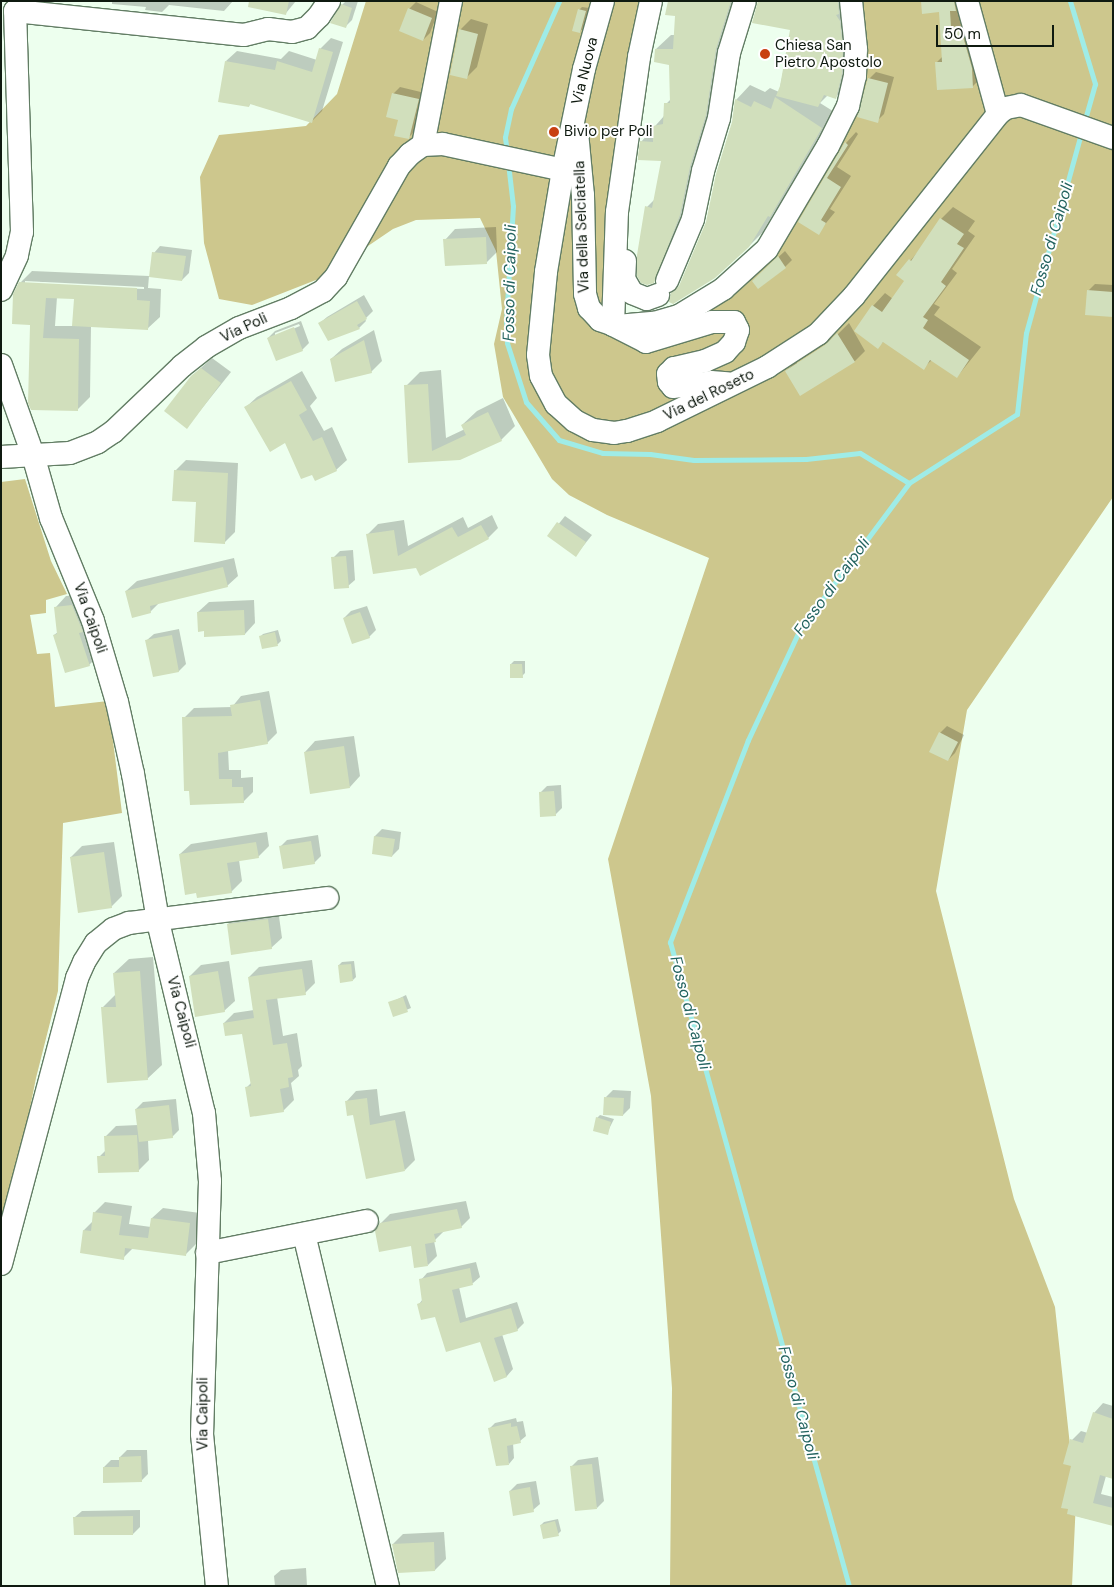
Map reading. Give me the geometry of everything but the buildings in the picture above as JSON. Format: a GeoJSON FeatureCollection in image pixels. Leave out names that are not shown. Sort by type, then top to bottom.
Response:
{"type":"FeatureCollection","features":[{"type":"Feature","properties":{"kind":"street"},"geometry":{"type":"LineString","coordinates":[[1,290],[17,255],[22,224],[15,6],[244,35],[268,29],[292,32],[306,28],[319,16],[329,1]]}},
{"type":"Feature","properties":{"kind":"street"},"geometry":{"type":"LineString","coordinates":[[451,1],[433,144],[563,170]]}},
{"type":"Feature","properties":{"kind":"street","name":"Via Nuova"},"geometry":{"type":"LineString","coordinates":[[563,170],[584,69],[603,1]]}},
{"type":"Feature","properties":{"kind":"street"},"geometry":{"type":"LineString","coordinates":[[651,1],[639,57],[616,220],[613,325],[654,323],[678,316],[723,289],[767,249],[828,146],[848,106],[856,67],[851,1]]}},
{"type":"Feature","properties":{"kind":"street"},"geometry":{"type":"LineString","coordinates":[[616,220],[623,224],[626,232],[623,272],[626,285],[632,293],[640,298],[650,299],[662,288],[693,219],[703,171],[719,118],[729,53],[745,1]]}},
{"type":"Feature","properties":{"kind":"street"},"geometry":{"type":"LineString","coordinates":[[967,1],[998,114],[1006,108],[1021,105],[1113,138]]}},
{"type":"Feature","properties":{"kind":"street","name":"Via del Roseto"},"geometry":{"type":"LineString","coordinates":[[563,170],[546,272],[538,355],[541,376],[556,404],[575,421],[593,430],[614,433],[636,428],[657,420],[800,348],[832,321],[998,114]]}},
{"type":"Feature","properties":{"kind":"street","name":"Via della Selciatella"},"geometry":{"type":"LineString","coordinates":[[574,115],[582,194],[585,300],[595,316],[646,342],[712,322],[727,320],[734,322],[738,330],[734,342],[725,352],[705,361],[674,368],[668,374],[669,382],[673,387],[712,382],[733,383]]}},
{"type":"Feature","properties":{"kind":"street","name":"Via Poli"},"geometry":{"type":"LineString","coordinates":[[1,457],[70,453],[98,442],[113,432],[182,366],[206,347],[239,328],[291,308],[324,291],[336,277],[399,166],[410,154],[433,144]]}},
{"type":"Feature","properties":{"kind":"street","name":"Via Caipoli"},"geometry":{"type":"LineString","coordinates":[[1,365],[33,455],[51,518],[87,606],[117,702],[133,774],[158,920],[198,1083],[207,1131],[210,1181],[202,1434],[217,1586]]}},
{"type":"Feature","properties":{"kind":"street"},"geometry":{"type":"LineString","coordinates":[[1,1264],[84,962],[96,943],[112,929],[129,924],[327,898]]}},
{"type":"Feature","properties":{"kind":"street"},"geometry":{"type":"LineString","coordinates":[[207,1253],[367,1221]]}},
{"type":"Feature","properties":{"kind":"street"},"geometry":{"type":"LineString","coordinates":[[304,1234],[388,1586]]}},
{"type":"Feature","properties":{"kind":"shaded area"},"geometry":{"type":"Polygon","coordinates":[[[366,1],[640,1],[606,312],[654,323],[737,278],[844,116],[851,1],[1113,1],[1113,497],[967,710],[936,891],[1014,1199],[1055,1307],[1076,1501],[1072,1586],[670,1586],[672,1388],[651,1096],[608,859],[709,558],[607,515],[569,495],[552,479],[503,397],[494,344],[502,309],[496,251],[480,218],[416,220],[393,229],[321,278],[252,305],[219,299],[204,243],[200,177],[219,135],[306,126],[337,94],[366,1]]]}},
{"type":"Feature","properties":{"kind":"shaded area"},"geometry":{"type":"Polygon","coordinates":[[[25,479],[51,561],[67,594],[46,600],[46,613],[30,615],[37,654],[50,653],[55,707],[108,701],[122,813],[63,823],[58,991],[36,1078],[17,1173],[1,1230],[1,482],[25,479]]]}},
{"type":"Feature","properties":{"kind":"waterway","name":"Fosso di Caipoli"},"geometry":{"type":"LineString","coordinates":[[507,152],[505,137],[511,109],[559,1]]}},
{"type":"Feature","properties":{"kind":"waterway","name":"Fosso di Caipoli"},"geometry":{"type":"LineString","coordinates":[[1070,1],[1095,84],[1084,123]]}},
{"type":"Feature","properties":{"kind":"waterway","name":"Fosso di Caipoli"},"geometry":{"type":"LineString","coordinates":[[909,483],[1017,414],[1026,333],[1081,134]]}},
{"type":"Feature","properties":{"kind":"waterway","name":"Fosso di Caipoli"},"geometry":{"type":"LineString","coordinates":[[508,163],[513,206],[506,321],[507,343],[526,402],[559,440],[603,453],[650,454],[694,460],[806,459],[860,453],[909,483],[800,629],[748,740],[670,942],[849,1586]]}},
{"type":"Feature","properties":{"kind":"place","name":"Chiesa San Pietro Apostolo"},"geometry":{"type":"Point","coordinates":[765,54]}},
{"type":"Feature","properties":{"kind":"place","name":"Bivio per Poli"},"geometry":{"type":"Point","coordinates":[554,132]}}]}
